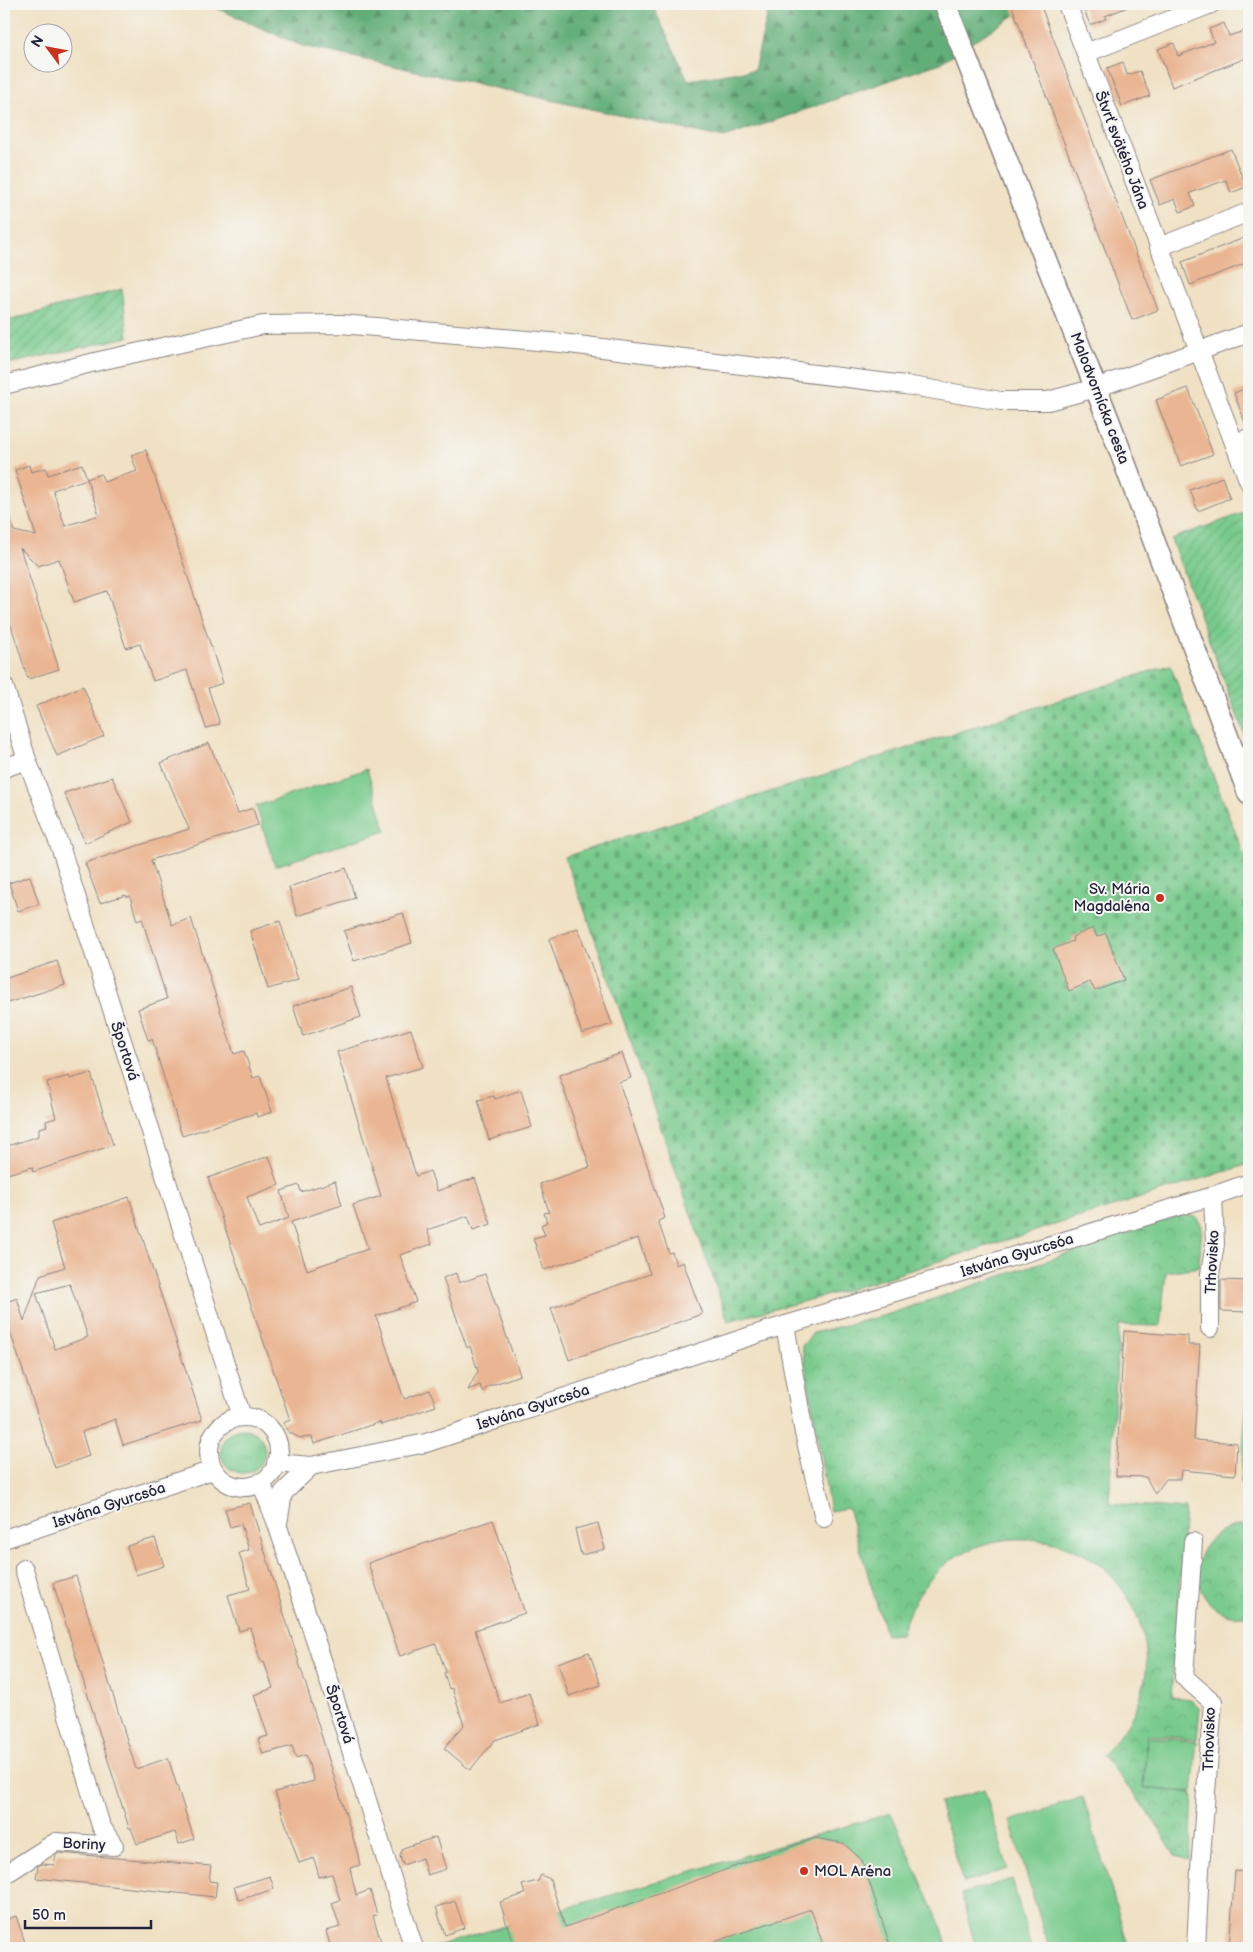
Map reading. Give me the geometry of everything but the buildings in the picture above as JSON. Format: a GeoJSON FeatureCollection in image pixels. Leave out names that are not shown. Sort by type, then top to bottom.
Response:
{"type":"FeatureCollection","features":[{"type":"Feature","properties":{"kind":"street","name":"Malodvornícka cesta"},"geometry":{"type":"LineString","coordinates":[[945,4],[1096,388],[1249,794]]}},
{"type":"Feature","properties":{"kind":"street","name":"Štvrť svätého Jána"},"geometry":{"type":"LineString","coordinates":[[1067,4],[1199,352],[1242,441],[1249,482]]}},
{"type":"Feature","properties":{"kind":"street"},"geometry":{"type":"LineString","coordinates":[[1086,53],[1211,4]]}},
{"type":"Feature","properties":{"kind":"street"},"geometry":{"type":"LineString","coordinates":[[1159,247],[1249,212]]}},
{"type":"Feature","properties":{"kind":"street"},"geometry":{"type":"LineString","coordinates":[[4,385],[99,361],[264,325],[341,324],[561,343],[905,385],[1001,401],[1048,401],[1096,388],[1249,333]]}},
{"type":"Feature","properties":{"kind":"street","name":"Športová"},"geometry":{"type":"LineString","coordinates":[[4,686],[27,760],[61,849],[242,1417]]}},
{"type":"Feature","properties":{"kind":"street"},"geometry":{"type":"LineString","coordinates":[[4,768],[27,760]]}},
{"type":"Feature","properties":{"kind":"street","name":"Istvána Gyurcsóa"},"geometry":{"type":"LineString","coordinates":[[276,1463],[311,1466],[426,1443],[785,1325],[1213,1196],[1249,1183]]}},
{"type":"Feature","properties":{"kind":"street","name":"Trhovisko"},"geometry":{"type":"LineString","coordinates":[[1210,1328],[1210,1274],[1215,1244],[1213,1196]]}},
{"type":"Feature","properties":{"kind":"street"},"geometry":{"type":"LineString","coordinates":[[785,1325],[806,1440],[824,1518]]}},
{"type":"Feature","properties":{"kind":"street"},"geometry":{"type":"LineString","coordinates":[[242,1417],[253,1418],[263,1423],[277,1441],[276,1463],[273,1471],[261,1482],[253,1486],[235,1486],[219,1477],[214,1470],[209,1453],[213,1436],[225,1423],[242,1417]]}},
{"type":"Feature","properties":{"kind":"street"},"geometry":{"type":"LineString","coordinates":[[277,1524],[283,1493],[311,1466]]}},
{"type":"Feature","properties":{"kind":"street","name":"Istvána Gyurcsóa"},"geometry":{"type":"LineString","coordinates":[[4,1539],[214,1470]]}},
{"type":"Feature","properties":{"kind":"street","name":"Športová"},"geometry":{"type":"LineString","coordinates":[[261,1482],[277,1524],[414,1948]]}},
{"type":"Feature","properties":{"kind":"street","name":"Trhovisko"},"geometry":{"type":"LineString","coordinates":[[1193,1542],[1184,1677],[1213,1702],[1196,1948]]}},
{"type":"Feature","properties":{"kind":"street","name":"Boriny"},"geometry":{"type":"LineString","coordinates":[[4,1875],[56,1842],[114,1846],[102,1826],[24,1570]]}},
{"type":"Feature","properties":{"kind":"green space"},"geometry":{"type":"Polygon","coordinates":[[[207,4],[652,4],[688,80],[754,70],[770,4],[1032,4],[940,63],[724,138],[302,46],[207,4]]]}},
{"type":"Feature","properties":{"kind":"green space"},"geometry":{"type":"Polygon","coordinates":[[[122,289],[128,337],[4,365],[4,322],[122,289]]]}},
{"type":"Feature","properties":{"kind":"green space"},"geometry":{"type":"Polygon","coordinates":[[[1249,511],[1249,747],[1171,539],[1249,511]]]}},
{"type":"Feature","properties":{"kind":"green space"},"geometry":{"type":"Polygon","coordinates":[[[1170,665],[1249,867],[1249,1164],[844,1291],[728,1321],[586,913],[564,857],[1170,665]]]}},
{"type":"Feature","properties":{"kind":"green space"},"geometry":{"type":"Polygon","coordinates":[[[367,769],[386,831],[275,866],[256,806],[367,769]]]}},
{"type":"Feature","properties":{"kind":"green space"},"geometry":{"type":"Polygon","coordinates":[[[1184,1214],[1197,1218],[1202,1226],[1199,1267],[1166,1272],[1160,1326],[1119,1325],[1109,1503],[1185,1509],[1171,1697],[1191,1699],[1200,1708],[1197,1739],[1147,1735],[1143,1788],[1193,1793],[1190,1860],[1176,1856],[1148,1812],[1102,1755],[1122,1732],[1137,1706],[1143,1688],[1146,1669],[1146,1649],[1142,1629],[1125,1592],[1097,1563],[1063,1545],[1024,1539],[1004,1540],[984,1544],[966,1551],[949,1562],[934,1575],[918,1595],[901,1634],[886,1635],[848,1508],[830,1511],[802,1346],[813,1333],[886,1315],[1184,1214]]]}},
{"type":"Feature","properties":{"kind":"green space"},"geometry":{"type":"Polygon","coordinates":[[[1249,1359],[1249,1484],[1241,1483],[1249,1359]]]}},
{"type":"Feature","properties":{"kind":"green space"},"geometry":{"type":"Polygon","coordinates":[[[247,1429],[259,1435],[264,1442],[264,1460],[259,1467],[252,1472],[239,1473],[231,1470],[224,1463],[221,1447],[224,1439],[231,1432],[247,1429]]]}},
{"type":"Feature","properties":{"kind":"green space"},"geometry":{"type":"Polygon","coordinates":[[[1238,1525],[1249,1526],[1249,1616],[1229,1615],[1214,1607],[1203,1594],[1198,1579],[1198,1563],[1205,1547],[1218,1534],[1238,1525]]]}},
{"type":"Feature","properties":{"kind":"green space"},"geometry":{"type":"Polygon","coordinates":[[[1147,1737],[1197,1741],[1192,1792],[1144,1788],[1147,1737]]]}},
{"type":"Feature","properties":{"kind":"green space"},"geometry":{"type":"Polygon","coordinates":[[[984,1789],[1008,1869],[963,1883],[939,1803],[984,1789]]]}},
{"type":"Feature","properties":{"kind":"green space"},"geometry":{"type":"Polygon","coordinates":[[[1083,1797],[1129,1948],[1049,1948],[1010,1821],[1083,1797]]]}},
{"type":"Feature","properties":{"kind":"green space","name":"MOL Aréna"},"geometry":{"type":"Polygon","coordinates":[[[891,1813],[942,1929],[948,1948],[430,1948],[891,1813]]]}},
{"type":"Feature","properties":{"kind":"green space"},"geometry":{"type":"Polygon","coordinates":[[[1012,1879],[1031,1948],[976,1948],[961,1894],[1012,1879]]]}},
{"type":"Feature","properties":{"kind":"place","name":"Sv. Mária Magdaléna"},"geometry":{"type":"Point","coordinates":[1160,898]}},
{"type":"Feature","properties":{"kind":"place","name":"MOL Aréna"},"geometry":{"type":"Point","coordinates":[804,1871]}}]}
